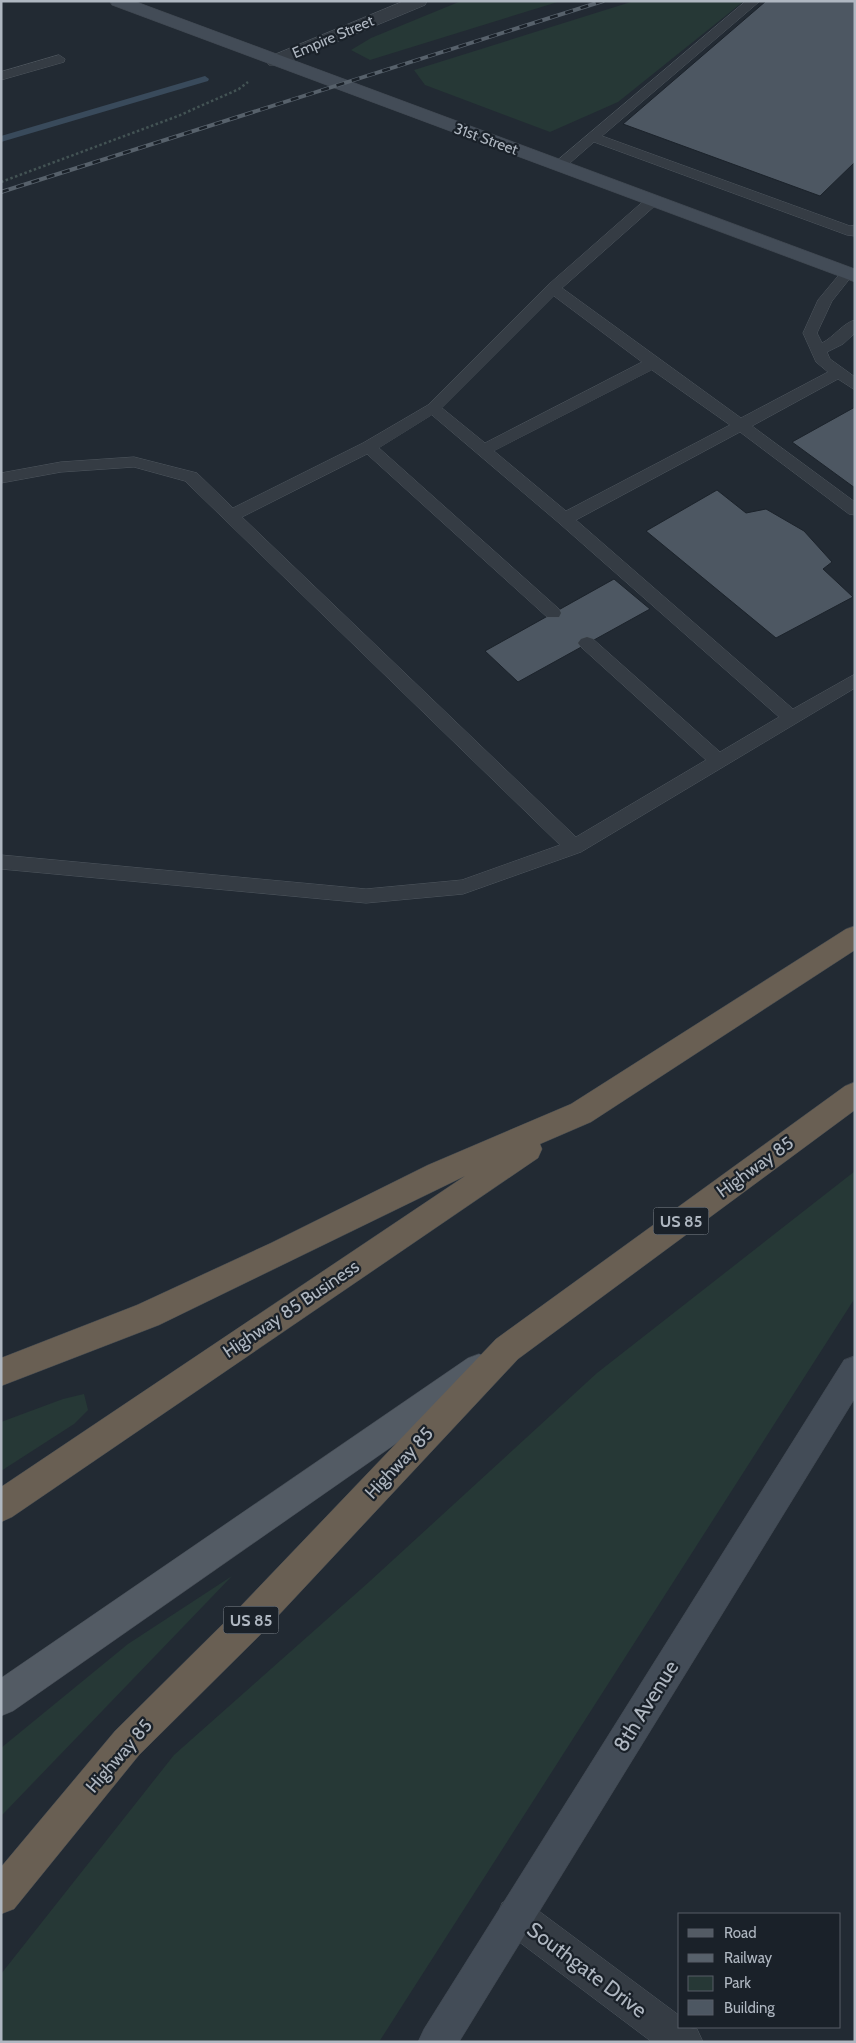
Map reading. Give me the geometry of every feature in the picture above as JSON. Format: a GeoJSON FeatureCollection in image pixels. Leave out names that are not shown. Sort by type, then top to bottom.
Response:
{"type":"FeatureCollection","features":[{"type":"Feature","properties":{"kind":"highway"},"geometry":{"type":"LineString","coordinates":[[1,1372],[148,1315],[282,1252],[438,1174],[580,1113],[855,936]]}},
{"type":"Feature","properties":{"kind":"highway","name":"Highway 85"},"geometry":{"type":"LineString","coordinates":[[1,1896],[127,1743],[250,1621],[507,1349],[855,1094]]}},
{"type":"Feature","properties":{"kind":"highway","name":"Highway 85 Business"},"geometry":{"type":"LineString","coordinates":[[1,1506],[580,1113]]}},
{"type":"Feature","properties":{"kind":"main road"},"geometry":{"type":"LineString","coordinates":[[1,1699],[507,1349]]}},
{"type":"Feature","properties":{"kind":"street","name":"31st Street"},"geometry":{"type":"LineString","coordinates":[[118,1],[275,62],[851,275]]}},
{"type":"Feature","properties":{"kind":"street","name":"Empire Street"},"geometry":{"type":"LineString","coordinates":[[275,62],[419,1]]}},
{"type":"Feature","properties":{"kind":"street","name":"8th Avenue"},"geometry":{"type":"LineString","coordinates":[[437,2042],[855,1370]]}},
{"type":"Feature","properties":{"kind":"street","name":"Southgate Drive"},"geometry":{"type":"LineString","coordinates":[[515,1916],[684,2042]]}},
{"type":"Feature","properties":{"kind":"lane"},"geometry":{"type":"LineString","coordinates":[[558,166],[754,1]]}},
{"type":"Feature","properties":{"kind":"lane"},"geometry":{"type":"LineString","coordinates":[[1,76],[58,59]]}},
{"type":"Feature","properties":{"kind":"lane"},"geometry":{"type":"LineString","coordinates":[[592,137],[852,232],[855,229]]}},
{"type":"Feature","properties":{"kind":"lane"},"geometry":{"type":"LineString","coordinates":[[232,515],[369,447],[433,408],[554,288],[652,200]]}},
{"type":"Feature","properties":{"kind":"lane"},"geometry":{"type":"LineString","coordinates":[[851,275],[825,300],[816,316],[810,333],[820,350],[824,362],[855,385]]}},
{"type":"Feature","properties":{"kind":"lane"},"geometry":{"type":"LineString","coordinates":[[554,288],[653,363],[809,476],[852,504]]}},
{"type":"Feature","properties":{"kind":"lane"},"geometry":{"type":"LineString","coordinates":[[820,350],[838,340],[855,324]]}},
{"type":"Feature","properties":{"kind":"lane"},"geometry":{"type":"LineString","coordinates":[[484,450],[653,363]]}},
{"type":"Feature","properties":{"kind":"lane"},"geometry":{"type":"LineString","coordinates":[[565,519],[838,373]]}},
{"type":"Feature","properties":{"kind":"lane"},"geometry":{"type":"LineString","coordinates":[[433,408],[565,519],[792,718]]}},
{"type":"Feature","properties":{"kind":"lane"},"geometry":{"type":"LineString","coordinates":[[369,447],[553,613]]}},
{"type":"Feature","properties":{"kind":"lane"},"geometry":{"type":"LineString","coordinates":[[1,478],[61,467],[134,462],[191,477],[574,847]]}},
{"type":"Feature","properties":{"kind":"lane"},"geometry":{"type":"LineString","coordinates":[[809,476],[826,467]]}},
{"type":"Feature","properties":{"kind":"lane"},"geometry":{"type":"LineString","coordinates":[[587,643],[720,762]]}},
{"type":"Feature","properties":{"kind":"lane"},"geometry":{"type":"LineString","coordinates":[[1,862],[366,896],[463,887],[574,847],[720,762],[855,680]]}},
{"type":"Feature","properties":{"kind":"path"},"geometry":{"type":"LineString","coordinates":[[1,182],[239,89],[275,62]]}},
{"type":"Feature","properties":{"kind":"green space"},"geometry":{"type":"Polygon","coordinates":[[[461,1],[561,1],[370,60],[351,50],[371,38],[461,1]]]}},
{"type":"Feature","properties":{"kind":"green space"},"geometry":{"type":"Polygon","coordinates":[[[634,1],[744,1],[618,102],[550,132],[425,85],[414,70],[634,1]]]}},
{"type":"Feature","properties":{"kind":"green space"},"geometry":{"type":"Polygon","coordinates":[[[855,1171],[855,1298],[379,2042],[1,2042],[1,1974],[174,1755],[369,1582],[597,1373],[855,1171]]]}},
{"type":"Feature","properties":{"kind":"green space"},"geometry":{"type":"Polygon","coordinates":[[[84,1394],[88,1410],[74,1424],[1,1471],[1,1422],[63,1399],[84,1394]]]}},
{"type":"Feature","properties":{"kind":"green space"},"geometry":{"type":"Polygon","coordinates":[[[232,1576],[1,1816],[1,1748],[128,1644],[232,1576]]]}},
{"type":"Feature","properties":{"kind":"building"},"geometry":{"type":"Polygon","coordinates":[[[766,1],[855,1],[855,162],[820,196],[623,124],[766,1]]]}},
{"type":"Feature","properties":{"kind":"building"},"geometry":{"type":"Polygon","coordinates":[[[855,407],[855,488],[792,442],[855,407]]]}},
{"type":"Feature","properties":{"kind":"building"},"geometry":{"type":"Polygon","coordinates":[[[717,490],[746,513],[766,509],[804,531],[832,562],[823,569],[853,597],[776,638],[646,531],[717,490]]]}},
{"type":"Feature","properties":{"kind":"building"},"geometry":{"type":"Polygon","coordinates":[[[614,579],[650,609],[518,682],[485,651],[614,579]]]}},
{"type":"Feature","properties":{"kind":"waterway"},"geometry":{"type":"LineString","coordinates":[[1,139],[205,79]]}},
{"type":"Feature","properties":{"kind":"railway"},"geometry":{"type":"LineString","coordinates":[[1,192],[603,1]]}}]}
